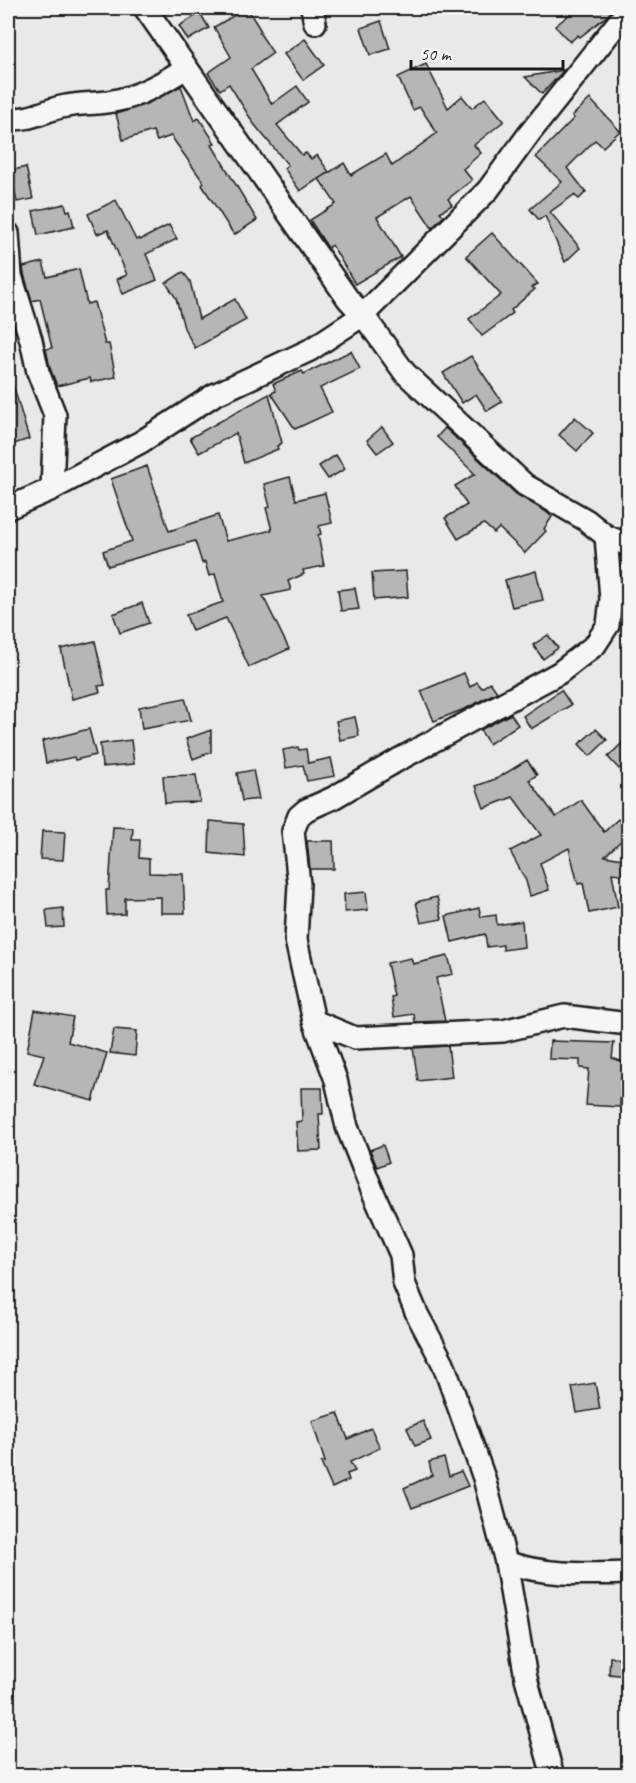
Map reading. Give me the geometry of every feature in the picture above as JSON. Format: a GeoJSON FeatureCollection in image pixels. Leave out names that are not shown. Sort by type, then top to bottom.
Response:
{"type":"FeatureCollection","features":[{"type":"Feature","properties":{"kind":"street"},"geometry":{"type":"LineString","coordinates":[[145,8],[348,299],[363,315],[405,373],[525,485],[586,520],[606,536],[628,545]]}},
{"type":"Feature","properties":{"kind":"street"},"geometry":{"type":"LineString","coordinates":[[8,508],[52,489],[141,442],[214,395],[310,350],[363,315],[488,190],[529,134],[628,10]]}},
{"type":"Feature","properties":{"kind":"street"},"geometry":{"type":"LineString","coordinates":[[8,118],[19,120],[64,106],[114,101],[150,88],[186,68]]}},
{"type":"Feature","properties":{"kind":"street"},"geometry":{"type":"LineString","coordinates":[[8,233],[11,276],[31,340],[38,372],[55,415],[52,489]]}},
{"type":"Feature","properties":{"kind":"street"},"geometry":{"type":"LineString","coordinates":[[553,1776],[526,1678],[506,1562],[484,1478],[443,1363],[417,1314],[404,1283],[401,1255],[347,1127],[336,1080],[314,1021],[296,940],[299,884],[294,831],[299,816],[306,810],[559,673],[595,645],[608,625],[611,599],[606,536]]}},
{"type":"Feature","properties":{"kind":"street"},"geometry":{"type":"LineString","coordinates":[[314,1021],[355,1038],[503,1030],[564,1016],[628,1024]]}},
{"type":"Feature","properties":{"kind":"street"},"geometry":{"type":"LineString","coordinates":[[506,1562],[525,1569],[628,1573]]}},
{"type":"Feature","properties":{"kind":"building"},"geometry":{"type":"Polygon","coordinates":[[[247,8],[273,53],[251,69],[272,104],[297,86],[308,102],[277,125],[302,155],[306,153],[311,159],[317,155],[329,172],[300,191],[284,168],[288,165],[254,124],[229,84],[220,90],[208,73],[231,57],[214,27],[247,8]]]}},
{"type":"Feature","properties":{"kind":"building"},"geometry":{"type":"Polygon","coordinates":[[[578,8],[614,8],[580,37],[578,35],[570,42],[555,26],[578,8]]]}},
{"type":"Feature","properties":{"kind":"building"},"geometry":{"type":"Polygon","coordinates":[[[200,13],[209,28],[188,40],[179,26],[200,13]]]}},
{"type":"Feature","properties":{"kind":"building"},"geometry":{"type":"Polygon","coordinates":[[[381,21],[390,49],[370,55],[361,28],[381,21]]]}},
{"type":"Feature","properties":{"kind":"building"},"geometry":{"type":"Polygon","coordinates":[[[305,39],[324,65],[303,80],[284,54],[305,39]]]}},
{"type":"Feature","properties":{"kind":"building"},"geometry":{"type":"Polygon","coordinates":[[[426,64],[448,108],[462,96],[472,108],[485,98],[504,121],[474,145],[481,153],[463,169],[472,180],[448,199],[452,205],[440,212],[444,216],[432,228],[411,196],[377,217],[401,257],[355,284],[332,245],[328,248],[310,220],[336,204],[319,179],[344,163],[351,175],[386,154],[392,166],[437,133],[420,107],[413,110],[398,77],[426,64]]]}},
{"type":"Feature","properties":{"kind":"building"},"geometry":{"type":"Polygon","coordinates":[[[564,70],[542,94],[525,77],[564,70]]]}},
{"type":"Feature","properties":{"kind":"building"},"geometry":{"type":"Polygon","coordinates":[[[181,86],[194,121],[199,118],[215,143],[212,145],[257,220],[234,235],[202,185],[204,183],[171,136],[157,141],[153,131],[123,140],[116,114],[146,104],[181,86]]]}},
{"type":"Feature","properties":{"kind":"building"},"geometry":{"type":"Polygon","coordinates":[[[590,99],[620,131],[603,147],[595,140],[567,168],[586,192],[579,199],[574,195],[550,212],[580,248],[565,262],[545,216],[539,220],[530,209],[562,182],[536,157],[590,99]]]}},
{"type":"Feature","properties":{"kind":"building"},"geometry":{"type":"Polygon","coordinates":[[[26,167],[33,199],[17,202],[10,171],[26,167]]]}},
{"type":"Feature","properties":{"kind":"building"},"geometry":{"type":"Polygon","coordinates":[[[116,200],[136,240],[169,225],[177,239],[146,254],[157,280],[123,294],[117,279],[127,275],[108,230],[97,234],[88,214],[116,200]]]}},
{"type":"Feature","properties":{"kind":"building"},"geometry":{"type":"Polygon","coordinates":[[[65,204],[67,211],[70,210],[74,227],[38,235],[33,211],[65,204]]]}},
{"type":"Feature","properties":{"kind":"building"},"geometry":{"type":"Polygon","coordinates":[[[492,233],[538,284],[532,287],[535,289],[511,310],[513,313],[482,336],[469,319],[501,295],[466,256],[492,233]]]}},
{"type":"Feature","properties":{"kind":"building"},"geometry":{"type":"Polygon","coordinates":[[[43,262],[47,277],[79,269],[87,304],[94,302],[105,344],[109,344],[116,377],[91,382],[90,378],[57,386],[46,349],[52,348],[40,299],[32,301],[23,267],[43,262]]]}},
{"type":"Feature","properties":{"kind":"building"},"geometry":{"type":"Polygon","coordinates":[[[183,272],[190,281],[199,319],[235,299],[246,320],[195,348],[184,328],[176,298],[166,283],[183,272]]]}},
{"type":"Feature","properties":{"kind":"building"},"geometry":{"type":"Polygon","coordinates":[[[351,351],[360,369],[320,388],[332,412],[295,429],[271,393],[276,391],[273,384],[302,371],[304,374],[351,351]]]}},
{"type":"Feature","properties":{"kind":"building"},"geometry":{"type":"Polygon","coordinates":[[[471,356],[502,402],[487,411],[476,394],[462,403],[443,373],[471,356]]]}},
{"type":"Feature","properties":{"kind":"building"},"geometry":{"type":"Polygon","coordinates":[[[12,381],[29,439],[8,446],[8,382],[12,381]]]}},
{"type":"Feature","properties":{"kind":"building"},"geometry":{"type":"Polygon","coordinates":[[[269,394],[282,443],[277,446],[278,449],[244,463],[236,433],[199,453],[190,438],[269,394]]]}},
{"type":"Feature","properties":{"kind":"building"},"geometry":{"type":"Polygon","coordinates":[[[575,417],[593,433],[577,451],[559,435],[575,417]]]}},
{"type":"Feature","properties":{"kind":"building"},"geometry":{"type":"Polygon","coordinates":[[[382,427],[393,442],[377,453],[367,440],[382,427]]]}},
{"type":"Feature","properties":{"kind":"building"},"geometry":{"type":"Polygon","coordinates":[[[445,428],[516,494],[552,517],[544,529],[546,531],[525,553],[499,528],[494,533],[484,524],[458,539],[445,518],[467,505],[455,486],[475,474],[437,437],[445,428]]]}},
{"type":"Feature","properties":{"kind":"building"},"geometry":{"type":"Polygon","coordinates":[[[336,455],[345,469],[328,479],[319,466],[336,455]]]}},
{"type":"Feature","properties":{"kind":"building"},"geometry":{"type":"Polygon","coordinates":[[[147,466],[169,531],[218,515],[226,541],[272,530],[266,508],[270,507],[264,484],[290,477],[296,500],[325,493],[332,523],[319,526],[321,534],[318,535],[324,566],[303,570],[304,574],[288,581],[291,590],[263,596],[289,649],[249,667],[226,618],[192,631],[186,615],[223,602],[215,574],[209,576],[195,541],[108,566],[103,551],[132,541],[111,479],[147,466]]]}},
{"type":"Feature","properties":{"kind":"building"},"geometry":{"type":"Polygon","coordinates":[[[406,571],[408,597],[374,600],[372,573],[406,571]]]}},
{"type":"Feature","properties":{"kind":"building"},"geometry":{"type":"Polygon","coordinates":[[[536,571],[543,600],[512,607],[505,580],[536,571]]]}},
{"type":"Feature","properties":{"kind":"building"},"geometry":{"type":"Polygon","coordinates":[[[355,588],[359,609],[341,611],[338,590],[355,588]]]}},
{"type":"Feature","properties":{"kind":"building"},"geometry":{"type":"Polygon","coordinates":[[[142,603],[149,623],[120,633],[113,614],[142,603]]]}},
{"type":"Feature","properties":{"kind":"building"},"geometry":{"type":"Polygon","coordinates":[[[548,635],[558,648],[543,659],[533,645],[548,635]]]}},
{"type":"Feature","properties":{"kind":"building"},"geometry":{"type":"Polygon","coordinates":[[[95,641],[105,685],[98,686],[100,692],[72,699],[61,649],[95,641]]]}},
{"type":"Feature","properties":{"kind":"building"},"geometry":{"type":"Polygon","coordinates":[[[464,673],[470,687],[477,682],[482,688],[490,682],[497,692],[467,708],[434,721],[421,691],[464,673]]]}},
{"type":"Feature","properties":{"kind":"building"},"geometry":{"type":"Polygon","coordinates":[[[561,690],[571,705],[531,729],[523,716],[561,690]]]}},
{"type":"Feature","properties":{"kind":"building"},"geometry":{"type":"Polygon","coordinates":[[[185,698],[191,720],[142,729],[139,707],[185,698]]]}},
{"type":"Feature","properties":{"kind":"building"},"geometry":{"type":"Polygon","coordinates":[[[511,714],[518,725],[489,744],[480,730],[511,714]]]}},
{"type":"Feature","properties":{"kind":"building"},"geometry":{"type":"Polygon","coordinates":[[[355,717],[359,736],[340,740],[336,721],[355,717]]]}},
{"type":"Feature","properties":{"kind":"building"},"geometry":{"type":"Polygon","coordinates":[[[89,729],[96,755],[46,763],[42,741],[89,729]]]}},
{"type":"Feature","properties":{"kind":"building"},"geometry":{"type":"Polygon","coordinates":[[[596,729],[607,740],[590,756],[579,744],[596,729]]]}},
{"type":"Feature","properties":{"kind":"building"},"geometry":{"type":"Polygon","coordinates":[[[211,730],[211,752],[193,759],[186,739],[211,730]]]}},
{"type":"Feature","properties":{"kind":"building"},"geometry":{"type":"Polygon","coordinates":[[[628,737],[628,759],[619,769],[608,757],[628,737]]]}},
{"type":"Feature","properties":{"kind":"building"},"geometry":{"type":"Polygon","coordinates":[[[131,740],[134,764],[102,767],[100,744],[131,740]]]}},
{"type":"Feature","properties":{"kind":"building"},"geometry":{"type":"Polygon","coordinates":[[[298,747],[299,750],[306,749],[308,763],[331,758],[335,776],[307,781],[303,765],[286,768],[283,750],[298,747]]]}},
{"type":"Feature","properties":{"kind":"building"},"geometry":{"type":"Polygon","coordinates":[[[527,760],[537,775],[529,780],[556,817],[581,800],[604,832],[618,819],[628,830],[628,834],[605,856],[628,860],[628,875],[612,873],[618,907],[589,913],[583,883],[578,884],[569,848],[540,863],[549,890],[530,896],[526,881],[510,851],[541,835],[513,797],[484,808],[476,786],[498,778],[527,760]]]}},
{"type":"Feature","properties":{"kind":"building"},"geometry":{"type":"Polygon","coordinates":[[[253,770],[259,799],[242,801],[237,773],[253,770]]]}},
{"type":"Feature","properties":{"kind":"building"},"geometry":{"type":"Polygon","coordinates":[[[196,775],[200,802],[165,803],[163,776],[196,775]]]}},
{"type":"Feature","properties":{"kind":"building"},"geometry":{"type":"Polygon","coordinates":[[[210,821],[243,824],[245,857],[209,853],[210,821]]]}},
{"type":"Feature","properties":{"kind":"building"},"geometry":{"type":"Polygon","coordinates":[[[113,827],[133,828],[132,840],[140,840],[139,858],[149,859],[149,873],[183,874],[185,913],[161,913],[161,897],[125,898],[125,914],[107,915],[106,890],[109,890],[113,827]]]}},
{"type":"Feature","properties":{"kind":"building"},"geometry":{"type":"Polygon","coordinates":[[[42,831],[65,832],[63,860],[40,859],[42,831]]]}},
{"type":"Feature","properties":{"kind":"building"},"geometry":{"type":"Polygon","coordinates":[[[307,841],[333,841],[334,869],[310,869],[307,841]]]}},
{"type":"Feature","properties":{"kind":"building"},"geometry":{"type":"Polygon","coordinates":[[[366,892],[368,910],[345,912],[344,894],[366,892]]]}},
{"type":"Feature","properties":{"kind":"building"},"geometry":{"type":"Polygon","coordinates":[[[437,897],[442,919],[421,923],[416,902],[437,897]]]}},
{"type":"Feature","properties":{"kind":"building"},"geometry":{"type":"Polygon","coordinates":[[[63,908],[64,927],[48,928],[46,910],[63,908]]]}},
{"type":"Feature","properties":{"kind":"building"},"geometry":{"type":"Polygon","coordinates":[[[479,908],[481,917],[496,915],[497,925],[522,921],[524,947],[503,950],[503,945],[487,947],[485,934],[452,942],[446,916],[479,908]]]}},
{"type":"Feature","properties":{"kind":"building"},"geometry":{"type":"Polygon","coordinates":[[[448,956],[453,974],[436,978],[445,1021],[415,1022],[414,1014],[394,1017],[391,997],[394,996],[387,963],[411,958],[413,964],[448,956]]]}},
{"type":"Feature","properties":{"kind":"building"},"geometry":{"type":"Polygon","coordinates":[[[35,1010],[73,1017],[68,1042],[107,1053],[93,1101],[34,1084],[44,1055],[27,1051],[35,1010]]]}},
{"type":"Feature","properties":{"kind":"building"},"geometry":{"type":"Polygon","coordinates":[[[114,1029],[137,1031],[135,1056],[110,1053],[114,1029]]]}},
{"type":"Feature","properties":{"kind":"building"},"geometry":{"type":"Polygon","coordinates":[[[550,1041],[614,1043],[612,1058],[626,1063],[621,1078],[620,1107],[586,1105],[589,1069],[580,1068],[580,1060],[549,1059],[550,1041]]]}},
{"type":"Feature","properties":{"kind":"building"},"geometry":{"type":"Polygon","coordinates":[[[448,1046],[452,1077],[418,1081],[413,1048],[448,1046]]]}},
{"type":"Feature","properties":{"kind":"building"},"geometry":{"type":"Polygon","coordinates":[[[301,1088],[322,1088],[323,1114],[319,1114],[321,1150],[298,1151],[296,1122],[302,1121],[301,1088]]]}},
{"type":"Feature","properties":{"kind":"building"},"geometry":{"type":"Polygon","coordinates":[[[383,1145],[389,1162],[377,1167],[370,1150],[383,1145]]]}},
{"type":"Feature","properties":{"kind":"building"},"geometry":{"type":"Polygon","coordinates":[[[595,1383],[600,1409],[577,1413],[572,1387],[595,1383]]]}},
{"type":"Feature","properties":{"kind":"building"},"geometry":{"type":"Polygon","coordinates":[[[338,1413],[348,1439],[371,1428],[380,1448],[350,1462],[355,1471],[347,1474],[349,1480],[332,1488],[321,1463],[325,1462],[312,1421],[338,1413]]]}},
{"type":"Feature","properties":{"kind":"building"},"geometry":{"type":"Polygon","coordinates":[[[423,1421],[431,1440],[415,1446],[407,1428],[423,1421]]]}},
{"type":"Feature","properties":{"kind":"building"},"geometry":{"type":"Polygon","coordinates":[[[444,1458],[449,1476],[461,1471],[468,1486],[412,1508],[404,1488],[432,1475],[429,1462],[444,1458]]]}},
{"type":"Feature","properties":{"kind":"building"},"geometry":{"type":"Polygon","coordinates":[[[610,1657],[628,1658],[628,1676],[609,1674],[610,1657]]]}}]}
